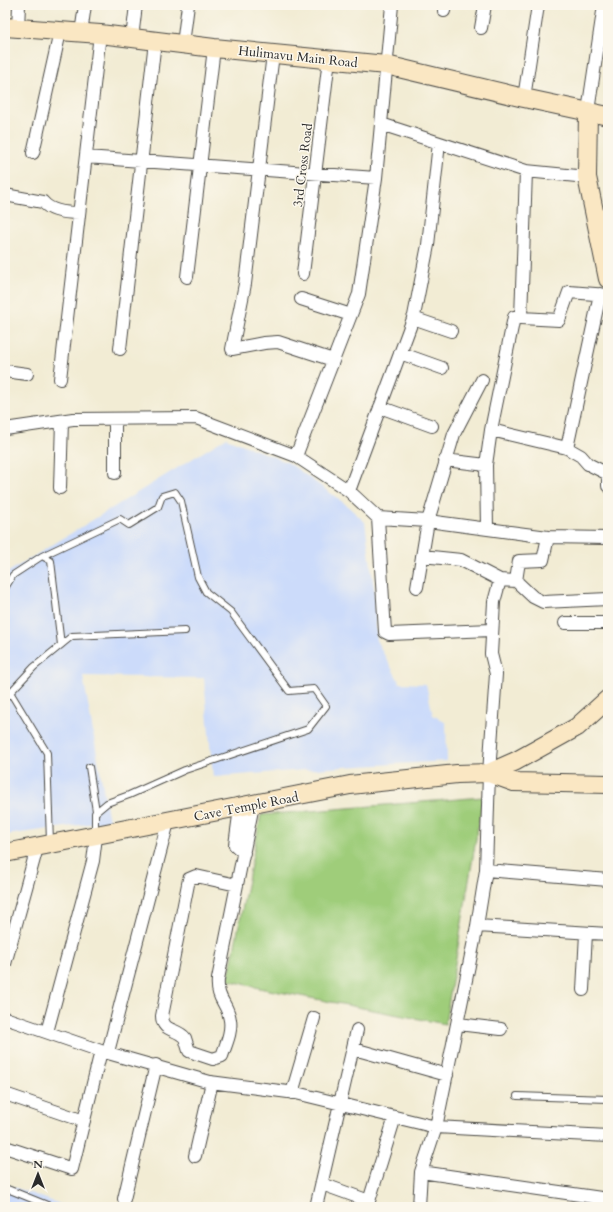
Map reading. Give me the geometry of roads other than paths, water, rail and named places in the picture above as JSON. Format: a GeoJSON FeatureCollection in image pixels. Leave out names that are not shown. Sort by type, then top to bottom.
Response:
{"type":"FeatureCollection","features":[{"type":"Feature","properties":{"kind":"street"},"geometry":{"type":"LineString","coordinates":[[12,28],[19,5]]}},
{"type":"Feature","properties":{"kind":"street"},"geometry":{"type":"LineString","coordinates":[[81,33],[85,5]]}},
{"type":"Feature","properties":{"kind":"street"},"geometry":{"type":"LineString","coordinates":[[132,38],[136,5]]}},
{"type":"Feature","properties":{"kind":"street"},"geometry":{"type":"LineString","coordinates":[[183,44],[188,5]]}},
{"type":"Feature","properties":{"kind":"street"},"geometry":{"type":"LineString","coordinates":[[296,456],[359,294],[376,178],[392,5]]}},
{"type":"Feature","properties":{"kind":"street"},"geometry":{"type":"LineString","coordinates":[[481,28],[485,5]]}},
{"type":"Feature","properties":{"kind":"street"},"geometry":{"type":"LineString","coordinates":[[524,98],[538,5]]}},
{"type":"Feature","properties":{"kind":"street"},"geometry":{"type":"LineString","coordinates":[[567,448],[605,290],[587,177],[588,111],[604,5]]}},
{"type":"Feature","properties":{"kind":"street","name":"Hulimavu Main Road"},"geometry":{"type":"LineString","coordinates":[[12,28],[100,34],[214,48],[386,65],[524,98],[608,116]]}},
{"type":"Feature","properties":{"kind":"street"},"geometry":{"type":"LineString","coordinates":[[33,153],[60,32]]}},
{"type":"Feature","properties":{"kind":"street"},"geometry":{"type":"LineString","coordinates":[[60,379],[100,34]]}},
{"type":"Feature","properties":{"kind":"street"},"geometry":{"type":"LineString","coordinates":[[120,349],[155,41]]}},
{"type":"Feature","properties":{"kind":"street"},"geometry":{"type":"LineString","coordinates":[[187,277],[214,48]]}},
{"type":"Feature","properties":{"kind":"street"},"geometry":{"type":"LineString","coordinates":[[273,54],[245,284],[232,350],[271,342],[333,360]]}},
{"type":"Feature","properties":{"kind":"street","name":"3rd Cross Road"},"geometry":{"type":"LineString","coordinates":[[303,274],[329,59]]}},
{"type":"Feature","properties":{"kind":"street"},"geometry":{"type":"LineString","coordinates":[[381,124],[526,171],[587,177]]}},
{"type":"Feature","properties":{"kind":"street"},"geometry":{"type":"LineString","coordinates":[[349,491],[413,318],[428,245],[439,143]]}},
{"type":"Feature","properties":{"kind":"street"},"geometry":{"type":"LineString","coordinates":[[86,156],[315,175],[376,178]]}},
{"type":"Feature","properties":{"kind":"street"},"geometry":{"type":"LineString","coordinates":[[521,318],[526,171]]}},
{"type":"Feature","properties":{"kind":"street"},"geometry":{"type":"LineString","coordinates":[[5,194],[43,202],[46,206],[64,213],[79,214]]}},
{"type":"Feature","properties":{"kind":"street"},"geometry":{"type":"LineString","coordinates":[[487,528],[486,466],[491,430],[514,317],[559,320],[569,292],[605,290]]}},
{"type":"Feature","properties":{"kind":"street"},"geometry":{"type":"LineString","coordinates":[[301,299],[351,315]]}},
{"type":"Feature","properties":{"kind":"street"},"geometry":{"type":"LineString","coordinates":[[413,318],[451,332]]}},
{"type":"Feature","properties":{"kind":"street"},"geometry":{"type":"LineString","coordinates":[[400,353],[442,368]]}},
{"type":"Feature","properties":{"kind":"street"},"geometry":{"type":"LineString","coordinates":[[5,371],[27,374]]}},
{"type":"Feature","properties":{"kind":"street"},"geometry":{"type":"LineString","coordinates":[[417,587],[428,521],[445,460],[454,434],[482,380]]}},
{"type":"Feature","properties":{"kind":"street"},"geometry":{"type":"LineString","coordinates":[[380,407],[432,426]]}},
{"type":"Feature","properties":{"kind":"street"},"geometry":{"type":"LineString","coordinates":[[5,429],[73,419],[196,418],[296,456],[349,491],[378,518],[428,521],[548,537],[608,538]]}},
{"type":"Feature","properties":{"kind":"street"},"geometry":{"type":"LineString","coordinates":[[115,419],[115,473]]}},
{"type":"Feature","properties":{"kind":"street"},"geometry":{"type":"LineString","coordinates":[[60,488],[62,421]]}},
{"type":"Feature","properties":{"kind":"street"},"geometry":{"type":"LineString","coordinates":[[491,430],[567,448],[581,456],[588,464],[608,474],[608,486]]}},
{"type":"Feature","properties":{"kind":"street"},"geometry":{"type":"LineString","coordinates":[[445,460],[486,466]]}},
{"type":"Feature","properties":{"kind":"street"},"geometry":{"type":"LineString","coordinates":[[378,518],[385,632],[389,634],[492,630]]}},
{"type":"Feature","properties":{"kind":"street"},"geometry":{"type":"LineString","coordinates":[[516,582],[519,561],[543,560],[548,537]]}},
{"type":"Feature","properties":{"kind":"street"},"geometry":{"type":"LineString","coordinates":[[422,556],[461,560],[500,580],[516,582],[533,597],[543,602],[608,599]]}},
{"type":"Feature","properties":{"kind":"street"},"geometry":{"type":"LineString","coordinates":[[419,1207],[421,1172],[436,1127],[458,1024],[486,870],[489,773],[496,674],[491,654],[492,630],[494,602],[500,580]]}},
{"type":"Feature","properties":{"kind":"street"},"geometry":{"type":"LineString","coordinates":[[565,623],[608,623]]}},
{"type":"Feature","properties":{"kind":"street","name":"Cave Temple Road"},"geometry":{"type":"LineString","coordinates":[[489,773],[516,761],[577,727],[608,700]]}},
{"type":"Feature","properties":{"kind":"street","name":"Cave Temple Road"},"geometry":{"type":"LineString","coordinates":[[5,853],[96,837],[350,785],[457,774],[489,773],[514,782],[608,784]]}},
{"type":"Feature","properties":{"kind":"street"},"geometry":{"type":"LineString","coordinates":[[237,885],[196,876],[189,879],[162,1016],[163,1024],[166,1028],[185,1038],[189,1051],[213,1059],[222,1056],[230,1033],[230,1018],[218,995],[217,989],[244,853],[235,845],[246,806]]}},
{"type":"Feature","properties":{"kind":"street"},"geometry":{"type":"LineString","coordinates":[[5,1147],[72,1169],[84,1121],[105,1052],[168,822]]}},
{"type":"Feature","properties":{"kind":"street"},"geometry":{"type":"LineString","coordinates":[[47,1032],[91,869],[96,837]]}},
{"type":"Feature","properties":{"kind":"street"},"geometry":{"type":"LineString","coordinates":[[5,964],[44,847]]}},
{"type":"Feature","properties":{"kind":"street"},"geometry":{"type":"LineString","coordinates":[[486,870],[608,880]]}},
{"type":"Feature","properties":{"kind":"street"},"geometry":{"type":"LineString","coordinates":[[477,926],[608,934]]}},
{"type":"Feature","properties":{"kind":"street"},"geometry":{"type":"LineString","coordinates":[[583,990],[586,933]]}},
{"type":"Feature","properties":{"kind":"street"},"geometry":{"type":"LineString","coordinates":[[5,1018],[105,1052],[156,1065],[212,1082],[292,1092],[436,1127],[608,1136]]}},
{"type":"Feature","properties":{"kind":"street"},"geometry":{"type":"LineString","coordinates":[[292,1092],[314,1018]]}},
{"type":"Feature","properties":{"kind":"street"},"geometry":{"type":"LineString","coordinates":[[458,1024],[500,1029]]}},
{"type":"Feature","properties":{"kind":"street"},"geometry":{"type":"LineString","coordinates":[[316,1207],[354,1049],[356,1030]]}},
{"type":"Feature","properties":{"kind":"street"},"geometry":{"type":"LineString","coordinates":[[354,1049],[447,1075]]}},
{"type":"Feature","properties":{"kind":"street"},"geometry":{"type":"LineString","coordinates":[[124,1199],[156,1065]]}},
{"type":"Feature","properties":{"kind":"street"},"geometry":{"type":"LineString","coordinates":[[195,1156],[212,1082]]}},
{"type":"Feature","properties":{"kind":"street"},"geometry":{"type":"LineString","coordinates":[[5,1094],[84,1121]]}},
{"type":"Feature","properties":{"kind":"street"},"geometry":{"type":"LineString","coordinates":[[322,1184],[357,1202],[369,1201],[394,1117]]}},
{"type":"Feature","properties":{"kind":"street"},"geometry":{"type":"LineString","coordinates":[[421,1172],[608,1199]]}},
{"type":"Feature","properties":{"kind":"lane"},"geometry":{"type":"LineString","coordinates":[[5,588],[13,575],[42,556],[120,519],[129,525],[158,507],[162,496],[175,492],[181,501],[198,577],[206,592],[231,612],[289,691],[314,689],[326,706],[308,729],[184,770],[129,795],[107,803],[96,811]]}},
{"type":"Feature","properties":{"kind":"lane"},"geometry":{"type":"LineString","coordinates":[[42,556],[51,561],[61,645]]}},
{"type":"Feature","properties":{"kind":"lane"},"geometry":{"type":"LineString","coordinates":[[5,698],[34,667],[72,636],[185,631]]}},
{"type":"Feature","properties":{"kind":"lane"},"geometry":{"type":"LineString","coordinates":[[10,692],[47,753],[44,847]]}},
{"type":"Feature","properties":{"kind":"lane"},"geometry":{"type":"LineString","coordinates":[[89,767],[96,811],[94,821],[96,837]]}},
{"type":"Feature","properties":{"kind":"lane"},"geometry":{"type":"LineString","coordinates":[[517,1096],[608,1099]]}},
{"type":"Feature","properties":{"kind":"lane"},"geometry":{"type":"LineString","coordinates":[[5,1188],[52,1207]]}}]}
